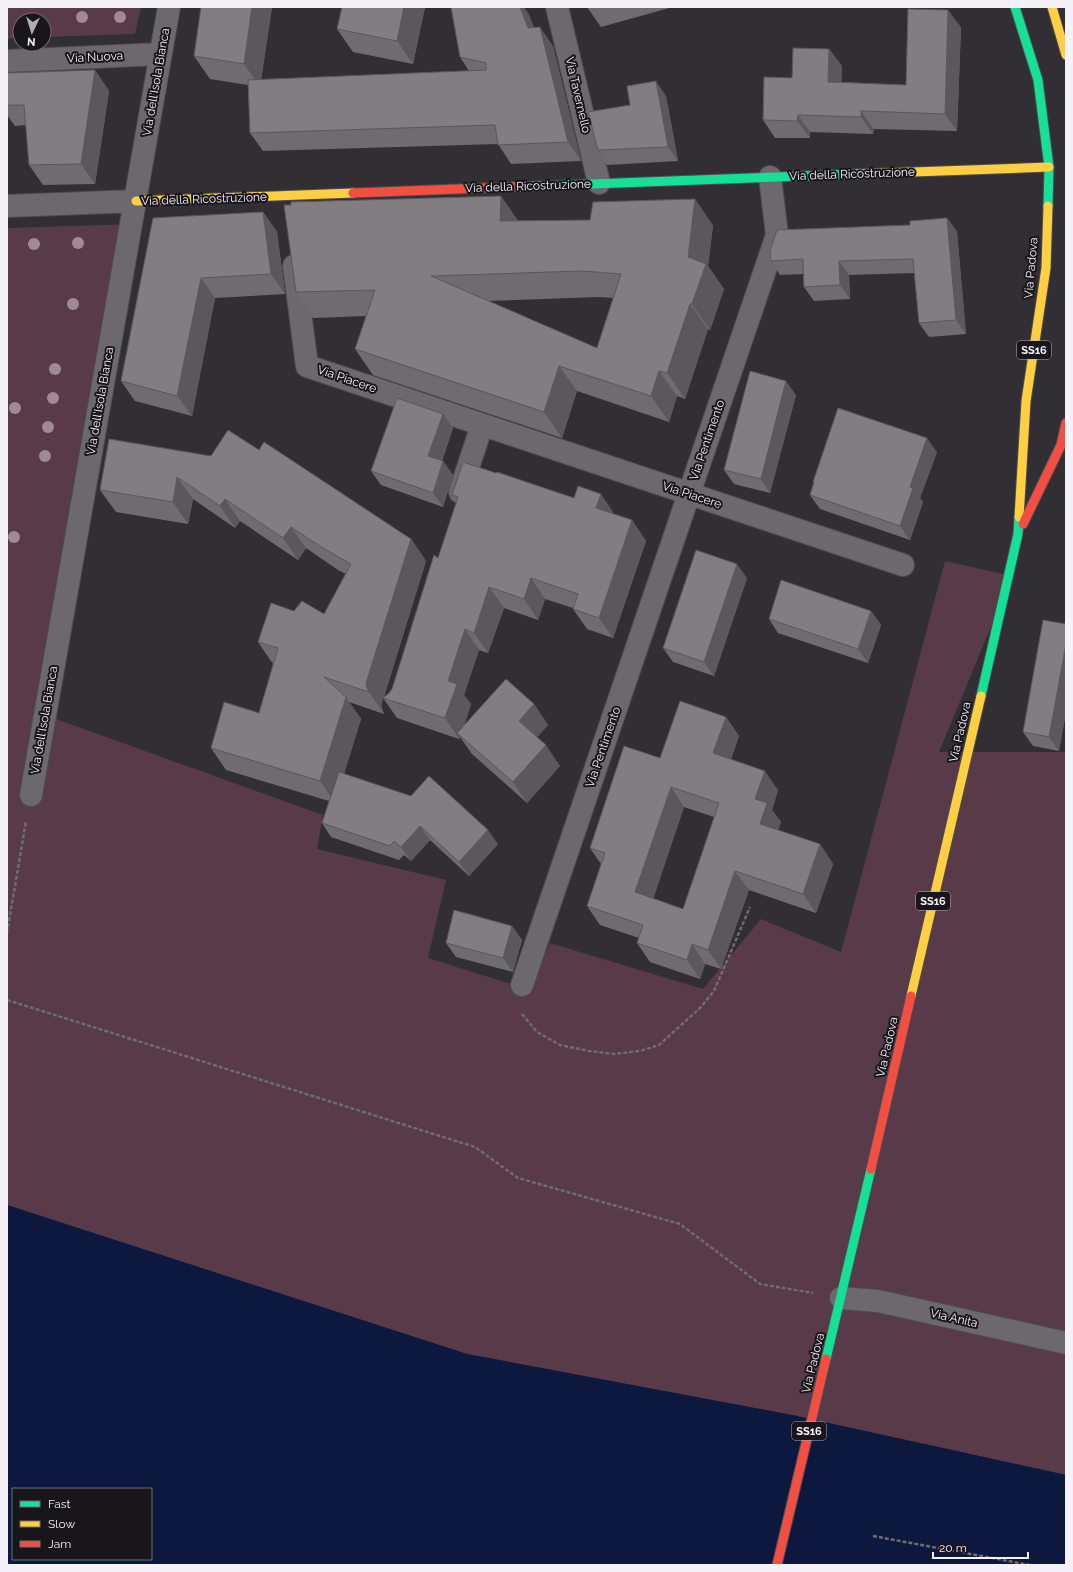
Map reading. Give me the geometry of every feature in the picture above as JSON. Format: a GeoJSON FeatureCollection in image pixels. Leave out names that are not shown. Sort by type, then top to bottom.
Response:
{"type":"FeatureCollection","features":[{"type":"Feature","properties":{"kind":"main road","name":"Via Padova"},"geometry":{"type":"LineString","coordinates":[[777,1565],[841,1298],[1018,534],[1026,400],[1046,268],[1049,167],[1038,80],[1015,7]]}},
{"type":"Feature","properties":{"kind":"main road"},"geometry":{"type":"LineString","coordinates":[[1052,7],[1066,55]]}},
{"type":"Feature","properties":{"kind":"main road","name":"Via della Ricostruzione"},"geometry":{"type":"LineString","coordinates":[[136,201],[1049,167],[1060,169]]}},
{"type":"Feature","properties":{"kind":"main road","name":"Via Padova"},"geometry":{"type":"LineString","coordinates":[[1018,534],[1062,445],[1066,423]]}},
{"type":"Feature","properties":{"kind":"street","name":"Via dell'Isola Bianca"},"geometry":{"type":"LineString","coordinates":[[30,795],[136,201],[169,7]]}},
{"type":"Feature","properties":{"kind":"street","name":"Via Tavernello"},"geometry":{"type":"LineString","coordinates":[[557,7],[599,183]]}},
{"type":"Feature","properties":{"kind":"street","name":"Via Nuova"},"geometry":{"type":"LineString","coordinates":[[7,61],[160,54]]}},
{"type":"Feature","properties":{"kind":"street","name":"Via Pentimento"},"geometry":{"type":"LineString","coordinates":[[522,985],[776,235],[770,177]]}},
{"type":"Feature","properties":{"kind":"street"},"geometry":{"type":"LineString","coordinates":[[285,195],[288,219]]}},
{"type":"Feature","properties":{"kind":"street","name":"Via della Ricostruzione"},"geometry":{"type":"LineString","coordinates":[[7,206],[136,201]]}},
{"type":"Feature","properties":{"kind":"street","name":"Via Piacere"},"geometry":{"type":"LineString","coordinates":[[292,250],[307,366],[903,565]]}},
{"type":"Feature","properties":{"kind":"street"},"geometry":{"type":"LineString","coordinates":[[456,508],[482,425]]}},
{"type":"Feature","properties":{"kind":"street","name":"Via Anita"},"geometry":{"type":"LineString","coordinates":[[841,1298],[878,1301],[1066,1343]]}},
{"type":"Feature","properties":{"kind":"path"},"geometry":{"type":"LineString","coordinates":[[7,933],[30,795]]}},
{"type":"Feature","properties":{"kind":"path"},"geometry":{"type":"LineString","coordinates":[[522,985],[522,1014],[537,1032],[560,1045],[589,1051],[614,1054],[640,1052],[659,1045],[700,1008],[714,990],[750,907]]}},
{"type":"Feature","properties":{"kind":"path"},"geometry":{"type":"LineString","coordinates":[[7,1000],[475,1147],[518,1178],[680,1224],[760,1284],[841,1298]]}},
{"type":"Feature","properties":{"kind":"path"},"geometry":{"type":"LineString","coordinates":[[873,1536],[1030,1565]]}},
{"type":"Feature","properties":{"kind":"shaded area"},"geometry":{"type":"Polygon","coordinates":[[[7,7],[141,7],[135,34],[52,37],[52,12],[12,12],[12,39],[7,39],[7,7]]]}},
{"type":"Feature","properties":{"kind":"shaded area"},"geometry":{"type":"Polygon","coordinates":[[[136,224],[44,777],[56,719],[323,815],[317,849],[446,880],[428,958],[530,990],[550,943],[703,989],[761,919],[841,952],[945,561],[1012,576],[939,752],[1066,752],[1066,1475],[792,1415],[467,1354],[7,1205],[7,228],[136,224]]]}},
{"type":"Feature","properties":{"kind":"water"},"geometry":{"type":"Polygon","coordinates":[[[7,1205],[467,1354],[792,1415],[1066,1475],[1066,1565],[7,1565],[7,1205]]]}},
{"type":"Feature","properties":{"kind":"building"},"geometry":{"type":"Polygon","coordinates":[[[201,7],[252,7],[244,64],[194,56],[201,7]]]}},
{"type":"Feature","properties":{"kind":"building"},"geometry":{"type":"Polygon","coordinates":[[[342,7],[404,7],[397,41],[337,29],[342,7]]]}},
{"type":"Feature","properties":{"kind":"building"},"geometry":{"type":"Polygon","coordinates":[[[451,7],[520,7],[528,28],[540,27],[568,142],[498,145],[495,125],[250,133],[248,80],[486,70],[486,63],[460,57],[451,7]]]}},
{"type":"Feature","properties":{"kind":"building"},"geometry":{"type":"Polygon","coordinates":[[[908,9],[948,10],[945,114],[861,111],[861,117],[798,115],[797,121],[763,120],[764,77],[792,78],[793,48],[829,49],[828,82],[906,85],[908,9]]]}},
{"type":"Feature","properties":{"kind":"building"},"geometry":{"type":"Polygon","coordinates":[[[95,70],[81,164],[29,165],[24,105],[7,105],[7,73],[95,70]]]}},
{"type":"Feature","properties":{"kind":"building"},"geometry":{"type":"Polygon","coordinates":[[[656,81],[668,147],[598,150],[588,112],[630,105],[627,86],[656,81]]]}},
{"type":"Feature","properties":{"kind":"building"},"geometry":{"type":"Polygon","coordinates":[[[501,196],[500,221],[590,220],[593,202],[695,199],[688,257],[706,264],[692,304],[690,304],[667,373],[659,371],[651,396],[559,366],[544,412],[355,349],[375,290],[296,292],[284,205],[291,205],[291,202],[501,196]],[[581,271],[431,276],[597,348],[621,274],[581,271]]]}},
{"type":"Feature","properties":{"kind":"building"},"geometry":{"type":"Polygon","coordinates":[[[263,212],[271,274],[201,278],[177,396],[121,381],[153,218],[263,212]]]}},
{"type":"Feature","properties":{"kind":"building"},"geometry":{"type":"Polygon","coordinates":[[[947,218],[956,320],[919,323],[913,259],[839,261],[840,285],[804,287],[803,259],[771,261],[770,251],[777,230],[910,225],[910,221],[947,218]]]}},
{"type":"Feature","properties":{"kind":"building"},"geometry":{"type":"Polygon","coordinates":[[[750,371],[786,381],[761,479],[724,470],[750,371]]]}},
{"type":"Feature","properties":{"kind":"building"},"geometry":{"type":"Polygon","coordinates":[[[397,398],[443,414],[428,456],[443,461],[433,493],[371,471],[397,398]]]}},
{"type":"Feature","properties":{"kind":"building"},"geometry":{"type":"Polygon","coordinates":[[[838,408],[927,438],[910,487],[913,488],[900,526],[810,495],[838,408]]]}},
{"type":"Feature","properties":{"kind":"building"},"geometry":{"type":"Polygon","coordinates":[[[228,430],[259,450],[264,442],[411,539],[367,680],[366,686],[369,692],[324,677],[346,697],[320,781],[211,748],[224,702],[259,713],[278,648],[258,642],[271,603],[294,611],[302,601],[324,614],[351,564],[291,527],[283,538],[225,499],[220,506],[177,477],[173,502],[100,490],[109,439],[211,456],[228,430]]]}},
{"type":"Feature","properties":{"kind":"building"},"geometry":{"type":"Polygon","coordinates":[[[463,462],[574,498],[578,486],[601,494],[596,508],[632,520],[599,618],[573,609],[578,594],[531,578],[524,599],[489,587],[474,633],[465,629],[448,681],[457,684],[445,718],[383,698],[392,689],[434,555],[438,558],[458,497],[452,495],[463,462]]]}},
{"type":"Feature","properties":{"kind":"building"},"geometry":{"type":"Polygon","coordinates":[[[696,550],[737,564],[704,662],[663,648],[696,550]]]}},
{"type":"Feature","properties":{"kind":"building"},"geometry":{"type":"Polygon","coordinates":[[[781,580],[871,611],[858,649],[769,619],[781,580]]]}},
{"type":"Feature","properties":{"kind":"building"},"geometry":{"type":"Polygon","coordinates":[[[1043,620],[1066,624],[1066,644],[1049,737],[1023,732],[1043,620]]]}},
{"type":"Feature","properties":{"kind":"building"},"geometry":{"type":"Polygon","coordinates":[[[506,679],[534,704],[519,721],[546,745],[513,782],[457,733],[506,679]]]}},
{"type":"Feature","properties":{"kind":"building"},"geometry":{"type":"Polygon","coordinates":[[[680,701],[726,717],[713,753],[765,771],[755,799],[767,803],[760,824],[820,844],[803,894],[735,871],[708,950],[692,944],[687,960],[637,943],[643,925],[587,906],[605,853],[590,848],[624,746],[660,758],[680,701]],[[671,787],[635,892],[683,909],[719,803],[671,787]]]}},
{"type":"Feature","properties":{"kind":"building"},"geometry":{"type":"Polygon","coordinates":[[[339,772],[411,796],[429,776],[488,830],[459,862],[420,826],[401,847],[394,841],[390,846],[322,823],[339,772]]]}},
{"type":"Feature","properties":{"kind":"building"},"geometry":{"type":"Polygon","coordinates":[[[454,910],[512,926],[503,958],[446,943],[454,910]]]}},
{"type":"Feature","properties":{"kind":"traffic: fast"},"geometry":{"type":"LineString","coordinates":[[1015,7],[1038,80],[1049,167],[1048,206]]}},
{"type":"Feature","properties":{"kind":"traffic: fast"},"geometry":{"type":"LineString","coordinates":[[512,187],[857,174]]}},
{"type":"Feature","properties":{"kind":"traffic: fast"},"geometry":{"type":"LineString","coordinates":[[981,696],[1018,534],[1019,517]]}},
{"type":"Feature","properties":{"kind":"traffic: fast"},"geometry":{"type":"LineString","coordinates":[[826,1359],[871,1169]]}},
{"type":"Feature","properties":{"kind":"traffic: slow"},"geometry":{"type":"LineString","coordinates":[[1052,7],[1066,55]]}},
{"type":"Feature","properties":{"kind":"traffic: slow"},"geometry":{"type":"LineString","coordinates":[[857,174],[1049,167]]}},
{"type":"Feature","properties":{"kind":"traffic: slow"},"geometry":{"type":"LineString","coordinates":[[136,201],[353,193]]}},
{"type":"Feature","properties":{"kind":"traffic: slow"},"geometry":{"type":"LineString","coordinates":[[1019,517],[1026,401],[1046,268],[1048,206]]}},
{"type":"Feature","properties":{"kind":"traffic: slow"},"geometry":{"type":"LineString","coordinates":[[911,996],[981,696]]}},
{"type":"Feature","properties":{"kind":"traffic: jam"},"geometry":{"type":"LineString","coordinates":[[353,193],[512,187]]}},
{"type":"Feature","properties":{"kind":"traffic: jam"},"geometry":{"type":"LineString","coordinates":[[1023,524],[1061,445],[1066,423]]}},
{"type":"Feature","properties":{"kind":"traffic: jam"},"geometry":{"type":"LineString","coordinates":[[871,1169],[911,996]]}},
{"type":"Feature","properties":{"kind":"traffic: jam"},"geometry":{"type":"LineString","coordinates":[[777,1565],[826,1359]]}}]}
